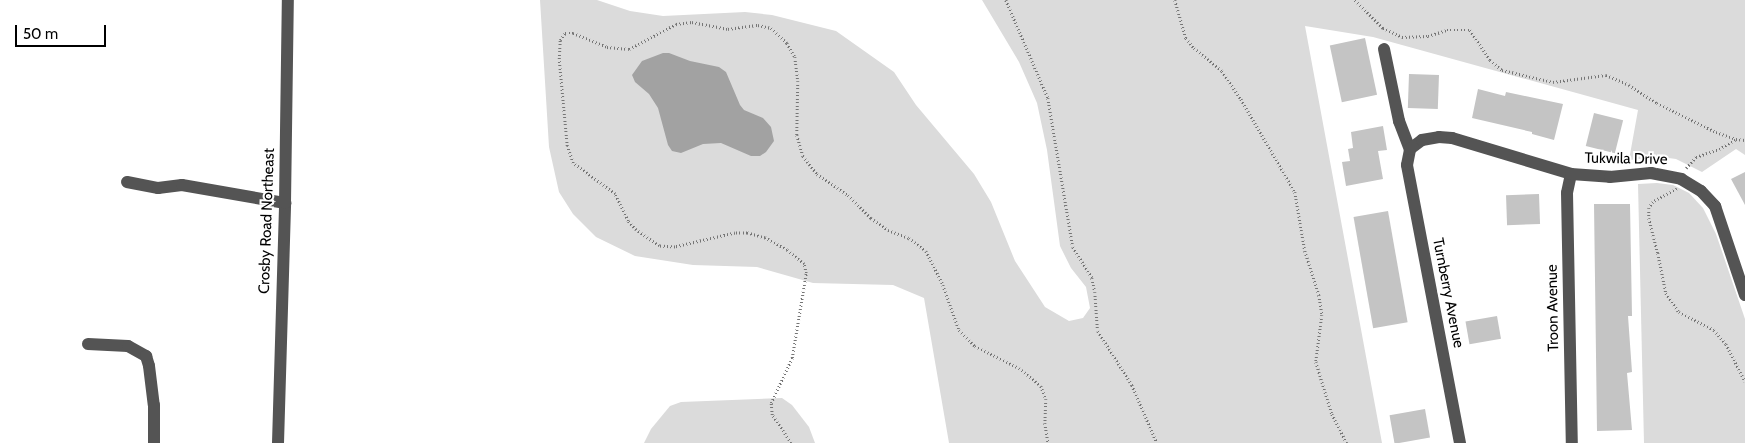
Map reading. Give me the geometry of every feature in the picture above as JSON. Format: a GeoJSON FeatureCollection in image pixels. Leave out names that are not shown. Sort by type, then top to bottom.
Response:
{"type":"FeatureCollection","features":[{"type":"Feature","properties":{"kind":"street","name":"Crosby Road Northeast"},"geometry":{"type":"LineString","coordinates":[[278,443],[285,203],[288,0]]}},
{"type":"Feature","properties":{"kind":"street"},"geometry":{"type":"LineString","coordinates":[[1384,49],[1399,121],[1410,149]]}},
{"type":"Feature","properties":{"kind":"street","name":"Tukwila Drive"},"geometry":{"type":"LineString","coordinates":[[1410,149],[1422,140],[1446,137],[1571,174],[1610,177],[1651,173],[1681,179],[1701,191],[1717,211],[1745,295]]}},
{"type":"Feature","properties":{"kind":"street","name":"Turnberry Avenue"},"geometry":{"type":"LineString","coordinates":[[1410,149],[1407,166],[1460,443]]}},
{"type":"Feature","properties":{"kind":"street","name":"Troon Avenue"},"geometry":{"type":"LineString","coordinates":[[1571,174],[1567,192],[1572,443]]}},
{"type":"Feature","properties":{"kind":"street"},"geometry":{"type":"LineString","coordinates":[[127,182],[158,188],[182,184],[285,203]]}},
{"type":"Feature","properties":{"kind":"street"},"geometry":{"type":"LineString","coordinates":[[88,344],[128,346],[146,356],[154,405],[154,443]]}},
{"type":"Feature","properties":{"kind":"path"},"geometry":{"type":"LineString","coordinates":[[1006,0],[1048,98],[1073,247],[1092,278],[1098,331],[1132,386],[1157,443]]}},
{"type":"Feature","properties":{"kind":"path"},"geometry":{"type":"LineString","coordinates":[[1175,0],[1186,38],[1222,71],[1241,99],[1296,192],[1305,251],[1319,295],[1322,315],[1316,362],[1332,414],[1347,443]]}},
{"type":"Feature","properties":{"kind":"path"},"geometry":{"type":"LineString","coordinates":[[1355,0],[1383,28],[1402,37],[1428,36],[1447,30],[1470,30],[1490,60],[1502,70],[1553,82],[1606,75],[1629,85],[1657,103],[1716,132],[1745,140]]}},
{"type":"Feature","properties":{"kind":"path"},"geometry":{"type":"LineString","coordinates":[[792,443],[772,415],[771,403],[792,358],[806,273],[804,264],[786,250],[765,238],[747,233],[675,247],[659,246],[636,230],[628,221],[615,194],[573,163],[567,146],[559,59],[560,40],[565,33],[573,33],[607,47],[630,49],[676,24],[692,22],[728,30],[758,25],[771,28],[787,43],[795,56],[798,81],[797,135],[803,156],[817,174],[848,195],[870,218],[888,230],[909,238],[926,252],[943,285],[959,330],[975,346],[1019,368],[1041,386],[1046,400],[1045,423],[1048,443]]}},
{"type":"Feature","properties":{"kind":"path"},"geometry":{"type":"LineString","coordinates":[[1736,139],[1690,161],[1676,192],[1653,202],[1649,208],[1648,218],[1658,253],[1666,293],[1678,312],[1714,330],[1726,344],[1745,381]]}},
{"type":"Feature","properties":{"kind":"shaded area"},"geometry":{"type":"Polygon","coordinates":[[[540,0],[597,0],[630,11],[663,16],[745,12],[772,15],[836,31],[894,72],[916,105],[974,174],[991,202],[1015,261],[1045,307],[1069,321],[1083,318],[1090,308],[1086,287],[1071,268],[1060,246],[1047,150],[1037,103],[1019,62],[982,0],[1745,0],[1745,155],[1736,149],[1702,172],[1676,159],[1661,157],[1629,160],[1638,110],[1373,37],[1305,26],[1382,443],[949,443],[924,298],[893,285],[813,283],[757,267],[693,265],[635,256],[596,237],[573,214],[559,192],[549,147],[540,0]]]}},
{"type":"Feature","properties":{"kind":"shaded area"},"geometry":{"type":"Polygon","coordinates":[[[663,53],[719,67],[726,72],[744,110],[763,118],[771,127],[774,141],[766,152],[760,156],[751,156],[721,143],[703,144],[681,153],[672,151],[668,145],[658,108],[649,94],[635,82],[632,75],[642,61],[663,53]]]}},
{"type":"Feature","properties":{"kind":"shaded area"},"geometry":{"type":"Polygon","coordinates":[[[1657,183],[1673,185],[1689,193],[1703,208],[1716,234],[1745,319],[1745,443],[1644,443],[1638,184],[1657,183]]]}},
{"type":"Feature","properties":{"kind":"shaded area"},"geometry":{"type":"Polygon","coordinates":[[[782,398],[792,405],[809,427],[815,443],[644,443],[651,429],[670,406],[681,402],[782,398]]]}},
{"type":"Feature","properties":{"kind":"building"},"geometry":{"type":"Polygon","coordinates":[[[1365,38],[1377,95],[1342,102],[1330,45],[1365,38]]]}},
{"type":"Feature","properties":{"kind":"building"},"geometry":{"type":"Polygon","coordinates":[[[1409,74],[1439,75],[1438,109],[1408,108],[1409,74]]]}},
{"type":"Feature","properties":{"kind":"building"},"geometry":{"type":"Polygon","coordinates":[[[1478,89],[1505,96],[1506,92],[1563,104],[1554,140],[1532,134],[1532,132],[1472,118],[1478,89]]]}},
{"type":"Feature","properties":{"kind":"building"},"geometry":{"type":"Polygon","coordinates":[[[1594,113],[1623,120],[1615,153],[1586,146],[1594,113]]]}},
{"type":"Feature","properties":{"kind":"building"},"geometry":{"type":"Polygon","coordinates":[[[1383,126],[1387,150],[1378,151],[1383,179],[1346,186],[1342,162],[1350,161],[1348,149],[1353,148],[1351,132],[1383,126]]]}},
{"type":"Feature","properties":{"kind":"building"},"geometry":{"type":"Polygon","coordinates":[[[1745,172],[1745,205],[1731,179],[1745,172]]]}},
{"type":"Feature","properties":{"kind":"building"},"geometry":{"type":"Polygon","coordinates":[[[1539,194],[1540,224],[1507,225],[1506,195],[1539,194]]]}},
{"type":"Feature","properties":{"kind":"building"},"geometry":{"type":"Polygon","coordinates":[[[1594,204],[1630,204],[1632,316],[1628,316],[1632,372],[1627,373],[1632,430],[1597,431],[1594,204]]]}},
{"type":"Feature","properties":{"kind":"building"},"geometry":{"type":"Polygon","coordinates":[[[1388,211],[1408,322],[1373,328],[1354,217],[1388,211]]]}},
{"type":"Feature","properties":{"kind":"building"},"geometry":{"type":"Polygon","coordinates":[[[1497,316],[1501,339],[1469,344],[1465,322],[1497,316]]]}},
{"type":"Feature","properties":{"kind":"building"},"geometry":{"type":"Polygon","coordinates":[[[1425,409],[1430,438],[1394,443],[1390,415],[1425,409]]]}}]}
